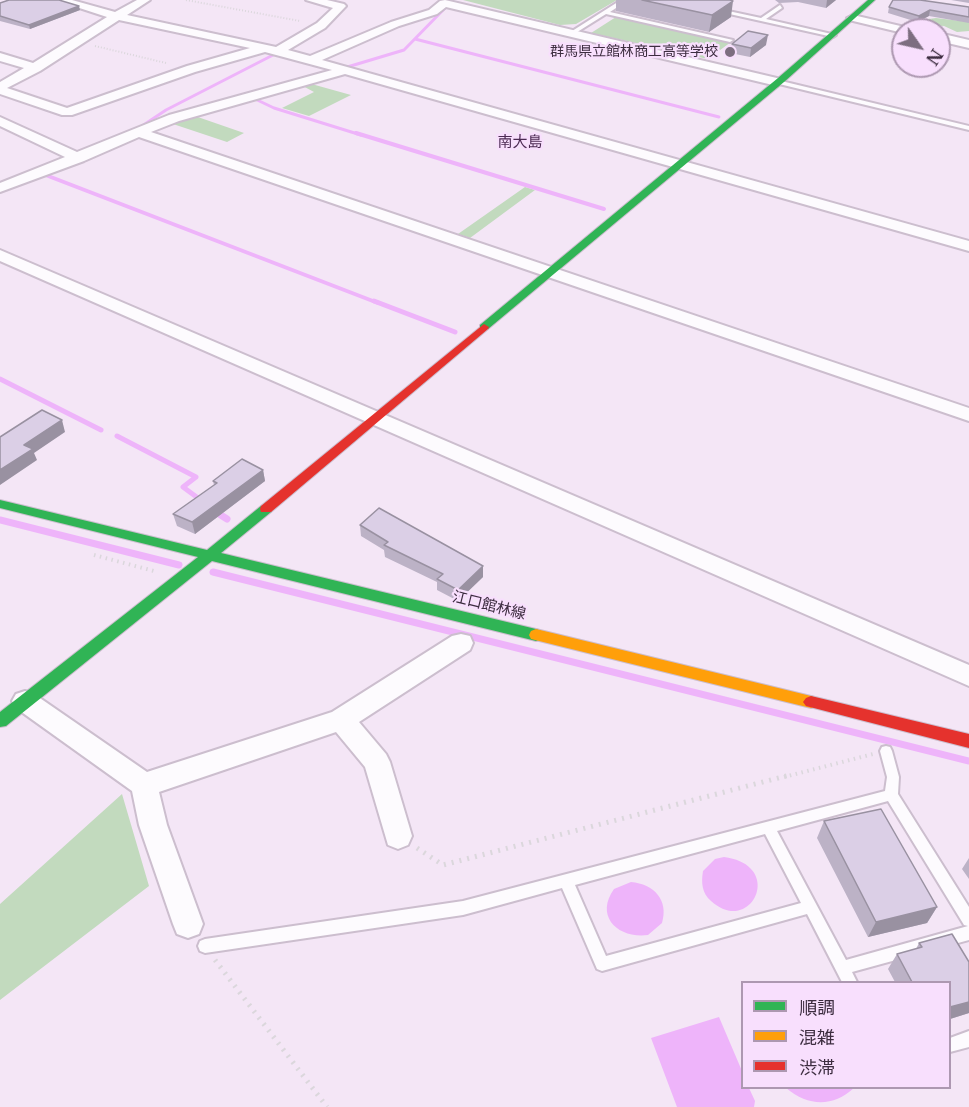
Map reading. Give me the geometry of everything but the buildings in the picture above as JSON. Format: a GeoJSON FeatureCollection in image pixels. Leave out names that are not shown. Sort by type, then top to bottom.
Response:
{"type":"FeatureCollection","features":[{"type":"Feature","properties":{"kind":"street"},"geometry":{"type":"LineString","coordinates":[[60,0],[117,16],[272,50],[969,246]]}},
{"type":"Feature","properties":{"kind":"street"},"geometry":{"type":"LineString","coordinates":[[0,89],[145,0]]}},
{"type":"Feature","properties":{"kind":"street"},"geometry":{"type":"LineString","coordinates":[[0,89],[67,112],[190,69],[272,50],[320,24],[340,6],[311,0]]}},
{"type":"Feature","properties":{"kind":"street"},"geometry":{"type":"LineString","coordinates":[[0,721],[181,579],[777,82],[872,0]]}},
{"type":"Feature","properties":{"kind":"street"},"geometry":{"type":"LineString","coordinates":[[309,61],[395,24],[433,12],[443,1],[777,82]]}},
{"type":"Feature","properties":{"kind":"street"},"geometry":{"type":"LineString","coordinates":[[853,18],[891,27]]}},
{"type":"Feature","properties":{"kind":"street"},"geometry":{"type":"LineString","coordinates":[[951,37],[969,32]]}},
{"type":"Feature","properties":{"kind":"street"},"geometry":{"type":"LineString","coordinates":[[951,40],[969,44]]}},
{"type":"Feature","properties":{"kind":"street"},"geometry":{"type":"LineString","coordinates":[[0,57],[36,68]]}},
{"type":"Feature","properties":{"kind":"street"},"geometry":{"type":"LineString","coordinates":[[0,188],[174,118],[342,71]]}},
{"type":"Feature","properties":{"kind":"street"},"geometry":{"type":"LineString","coordinates":[[0,121],[79,158]]}},
{"type":"Feature","properties":{"kind":"street"},"geometry":{"type":"LineString","coordinates":[[138,132],[969,415]]}},
{"type":"Feature","properties":{"kind":"street"},"geometry":{"type":"LineString","coordinates":[[0,255],[969,676]]}},
{"type":"Feature","properties":{"kind":"street","name":"江口館林線"},"geometry":{"type":"LineString","coordinates":[[0,504],[966,738]]}},
{"type":"Feature","properties":{"kind":"street"},"geometry":{"type":"LineString","coordinates":[[144,785],[341,720],[461,643]]}},
{"type":"Feature","properties":{"kind":"street"},"geometry":{"type":"LineString","coordinates":[[25,701],[144,785],[153,825],[197,935]]}},
{"type":"Feature","properties":{"kind":"street"},"geometry":{"type":"LineString","coordinates":[[341,720],[377,762],[398,836]]}},
{"type":"Feature","properties":{"kind":"lane"},"geometry":{"type":"LineString","coordinates":[[572,33],[625,0]]}},
{"type":"Feature","properties":{"kind":"lane"},"geometry":{"type":"LineString","coordinates":[[762,20],[780,7]]}},
{"type":"Feature","properties":{"kind":"lane"},"geometry":{"type":"LineString","coordinates":[[715,10],[833,35]]}},
{"type":"Feature","properties":{"kind":"lane"},"geometry":{"type":"LineString","coordinates":[[605,12],[730,40]]}},
{"type":"Feature","properties":{"kind":"lane"},"geometry":{"type":"LineString","coordinates":[[777,82],[969,128]]}},
{"type":"Feature","properties":{"kind":"lane"},"geometry":{"type":"LineString","coordinates":[[886,751],[893,777],[891,795],[969,920]]}},
{"type":"Feature","properties":{"kind":"lane"},"geometry":{"type":"LineString","coordinates":[[197,935],[463,908],[891,795]]}},
{"type":"Feature","properties":{"kind":"lane"},"geometry":{"type":"LineString","coordinates":[[768,827],[849,981]]}},
{"type":"Feature","properties":{"kind":"lane"},"geometry":{"type":"LineString","coordinates":[[566,881],[602,964],[810,907]]}},
{"type":"Feature","properties":{"kind":"lane"},"geometry":{"type":"LineString","coordinates":[[842,968],[969,933]]}},
{"type":"Feature","properties":{"kind":"lane"},"geometry":{"type":"LineString","coordinates":[[951,1045],[969,1039]]}},
{"type":"Feature","properties":{"kind":"path"},"geometry":{"type":"LineString","coordinates":[[186,0],[320,24]]}},
{"type":"Feature","properties":{"kind":"path"},"geometry":{"type":"LineString","coordinates":[[77,42],[190,69]]}},
{"type":"Feature","properties":{"kind":"path"},"geometry":{"type":"LineString","coordinates":[[94,555],[181,579]]}},
{"type":"Feature","properties":{"kind":"path"},"geometry":{"type":"LineString","coordinates":[[398,836],[443,865],[886,751]]}},
{"type":"Feature","properties":{"kind":"path"},"geometry":{"type":"LineString","coordinates":[[197,935],[327,1107]]}},
{"type":"Feature","properties":{"kind":"green space"},"geometry":{"type":"Polygon","coordinates":[[[463,0],[617,0],[576,24],[560,25],[463,0]]]}},
{"type":"Feature","properties":{"kind":"green space"},"geometry":{"type":"Polygon","coordinates":[[[616,17],[731,42],[708,59],[591,33],[616,17]]]}},
{"type":"Feature","properties":{"kind":"green space"},"geometry":{"type":"Polygon","coordinates":[[[951,20],[969,22],[969,31],[957,32],[951,29],[951,20]]]}},
{"type":"Feature","properties":{"kind":"green space"},"geometry":{"type":"Polygon","coordinates":[[[308,83],[351,95],[309,116],[282,108],[314,92],[301,85],[308,83]]]}},
{"type":"Feature","properties":{"kind":"green space"},"geometry":{"type":"Polygon","coordinates":[[[192,115],[244,133],[227,142],[170,123],[192,115]]]}},
{"type":"Feature","properties":{"kind":"green space"},"geometry":{"type":"Polygon","coordinates":[[[525,187],[535,190],[470,238],[458,234],[525,187]]]}},
{"type":"Feature","properties":{"kind":"green space"},"geometry":{"type":"Polygon","coordinates":[[[122,794],[149,886],[0,1000],[0,904],[122,794]]]}},
{"type":"Feature","properties":{"kind":"shaded area"},"geometry":{"type":"Polygon","coordinates":[[[724,857],[743,863],[754,872],[758,884],[756,896],[749,905],[739,910],[726,910],[711,901],[703,888],[703,871],[715,859],[724,857]]]}},
{"type":"Feature","properties":{"kind":"shaded area"},"geometry":{"type":"Polygon","coordinates":[[[631,882],[647,886],[661,900],[664,915],[662,923],[648,935],[637,935],[619,930],[608,917],[609,899],[614,889],[631,882]]]}},
{"type":"Feature","properties":{"kind":"shaded area"},"geometry":{"type":"Polygon","coordinates":[[[719,1017],[741,1069],[741,1089],[749,1089],[755,1101],[754,1107],[677,1107],[651,1038],[719,1017]]]}},
{"type":"Feature","properties":{"kind":"shaded area"},"geometry":{"type":"Polygon","coordinates":[[[788,1089],[853,1089],[838,1099],[821,1102],[803,1099],[788,1089]]]}},
{"type":"Feature","properties":{"kind":"waterway"},"geometry":{"type":"LineString","coordinates":[[344,68],[404,50],[446,7],[453,7]]}},
{"type":"Feature","properties":{"kind":"waterway"},"geometry":{"type":"LineString","coordinates":[[415,39],[719,117]]}},
{"type":"Feature","properties":{"kind":"waterway"},"geometry":{"type":"LineString","coordinates":[[139,128],[166,110],[275,54]]}},
{"type":"Feature","properties":{"kind":"waterway"},"geometry":{"type":"LineString","coordinates":[[253,98],[274,108],[361,135]]}},
{"type":"Feature","properties":{"kind":"waterway"},"geometry":{"type":"LineString","coordinates":[[356,133],[604,209]]}},
{"type":"Feature","properties":{"kind":"waterway"},"geometry":{"type":"LineString","coordinates":[[43,174],[378,303]]}},
{"type":"Feature","properties":{"kind":"waterway"},"geometry":{"type":"LineString","coordinates":[[374,301],[455,332]]}},
{"type":"Feature","properties":{"kind":"waterway"},"geometry":{"type":"LineString","coordinates":[[0,379],[101,430]]}},
{"type":"Feature","properties":{"kind":"waterway"},"geometry":{"type":"LineString","coordinates":[[117,436],[196,477],[183,487],[202,501]]}},
{"type":"Feature","properties":{"kind":"waterway"},"geometry":{"type":"LineString","coordinates":[[216,512],[227,519]]}},
{"type":"Feature","properties":{"kind":"waterway"},"geometry":{"type":"LineString","coordinates":[[0,520],[179,565]]}},
{"type":"Feature","properties":{"kind":"waterway"},"geometry":{"type":"LineString","coordinates":[[213,572],[969,761]]}},
{"type":"Feature","properties":{"kind":"traffic: fast"},"geometry":{"type":"LineString","coordinates":[[484,327],[781,80],[872,0]]}},
{"type":"Feature","properties":{"kind":"traffic: fast"},"geometry":{"type":"LineString","coordinates":[[0,504],[536,635]]}},
{"type":"Feature","properties":{"kind":"traffic: fast"},"geometry":{"type":"LineString","coordinates":[[0,721],[266,509]]}},
{"type":"Feature","properties":{"kind":"traffic: slow"},"geometry":{"type":"LineString","coordinates":[[536,635],[811,702]]}},
{"type":"Feature","properties":{"kind":"traffic: jam"},"geometry":{"type":"LineString","coordinates":[[266,509],[484,327]]}},
{"type":"Feature","properties":{"kind":"traffic: jam"},"geometry":{"type":"LineString","coordinates":[[811,702],[969,741]]}},
{"type":"Feature","properties":{"kind":"place","name":"群馬県立館林商工高等学校"},"geometry":{"type":"Point","coordinates":[730,52]}},
{"type":"Feature","properties":{"kind":"district","name":"南大島"},"geometry":{"type":"Point","coordinates":[520,143]}}]}
